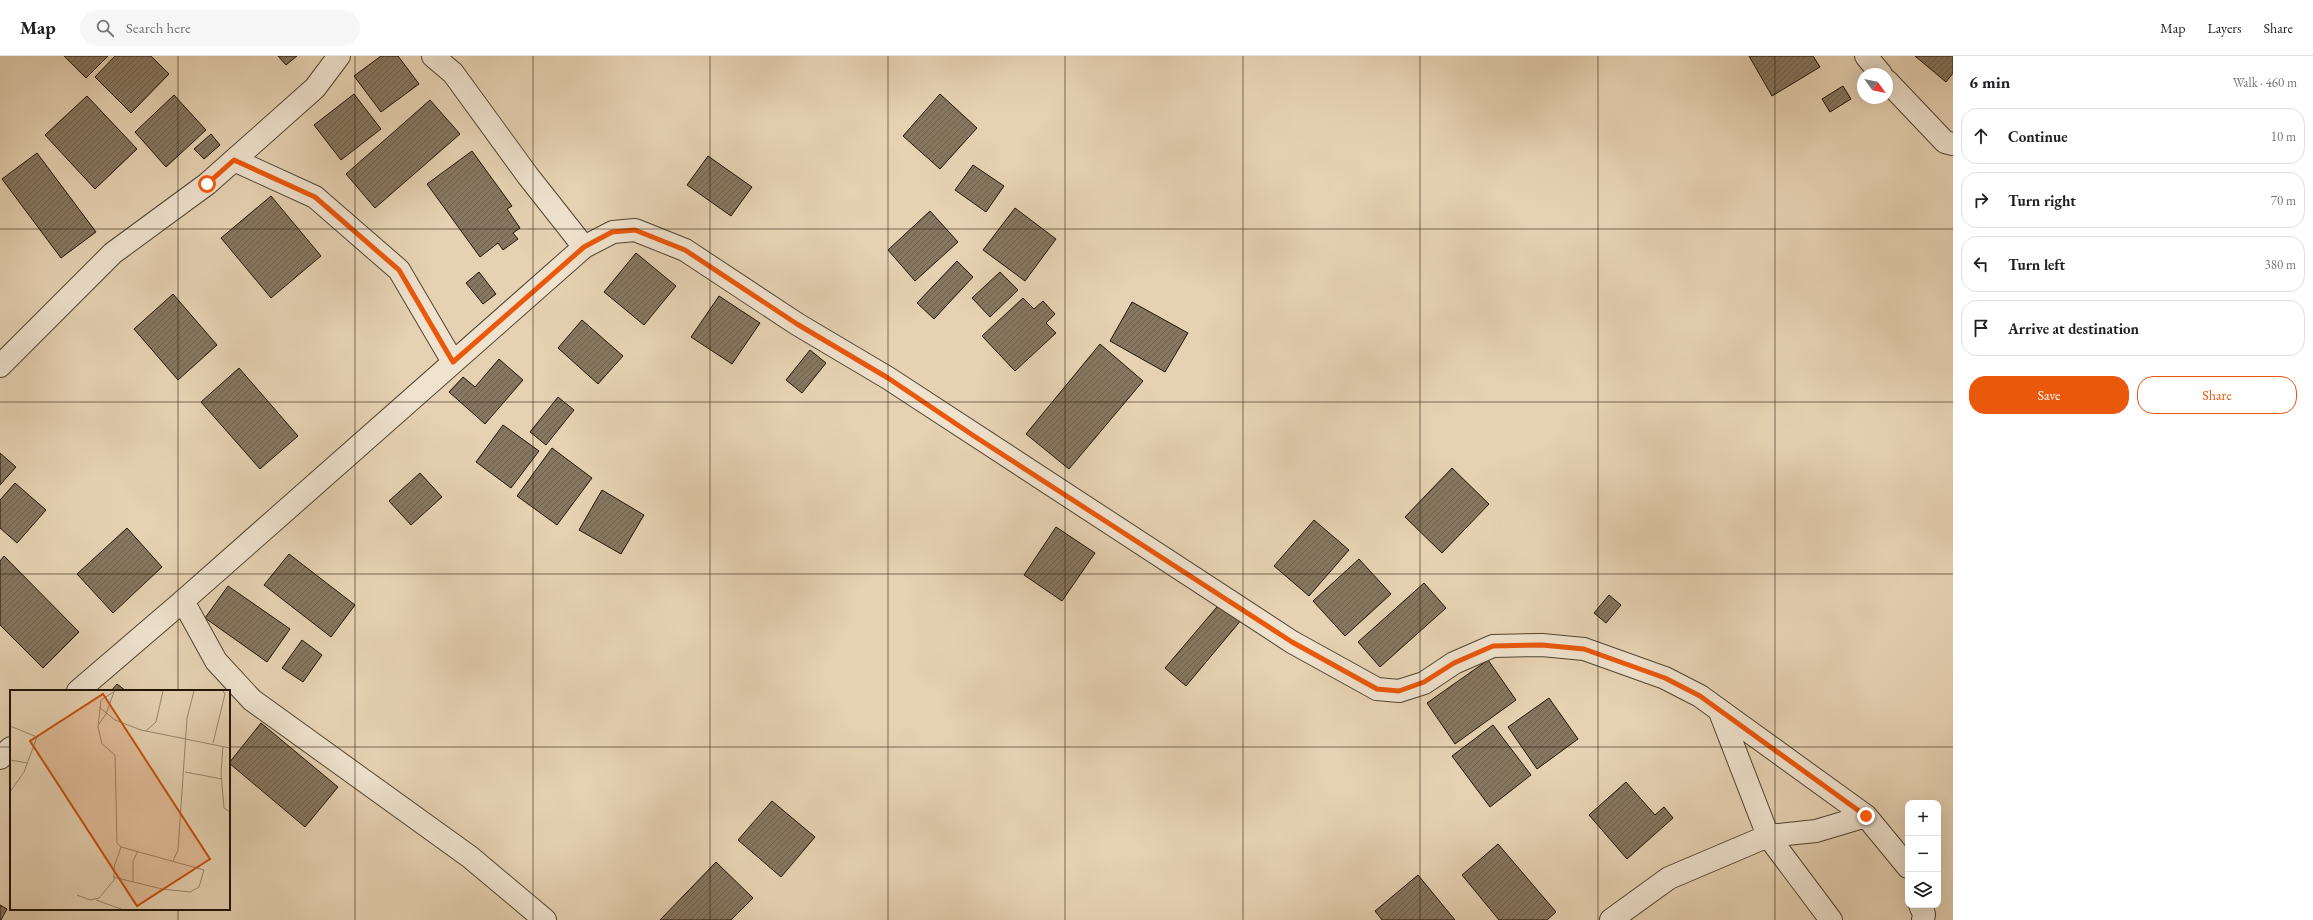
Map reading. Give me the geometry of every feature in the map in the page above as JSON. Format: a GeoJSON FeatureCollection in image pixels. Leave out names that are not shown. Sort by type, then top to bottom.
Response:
{"type":"FeatureCollection","features":[{"type":"Feature","properties":{"kind":"street"},"geometry":{"type":"LineString","coordinates":[[0,366],[113,253],[207,184],[315,88],[339,56]]}},
{"type":"Feature","properties":{"kind":"street"},"geometry":{"type":"LineString","coordinates":[[433,56],[453,73],[528,176],[584,247]]}},
{"type":"Feature","properties":{"kind":"street"},"geometry":{"type":"LineString","coordinates":[[1866,56],[1876,68]]}},
{"type":"Feature","properties":{"kind":"street"},"geometry":{"type":"LineString","coordinates":[[1893,88],[1945,142],[1953,144]]}},
{"type":"Feature","properties":{"kind":"street"},"geometry":{"type":"LineString","coordinates":[[234,160],[315,197],[399,270],[453,362]]}},
{"type":"Feature","properties":{"kind":"street"},"geometry":{"type":"LineString","coordinates":[[79,690],[183,601],[584,247],[612,232],[635,230],[685,250],[797,324],[888,378],[974,436],[1292,642],[1377,689],[1399,691],[1424,682],[1454,663],[1493,646],[1542,645],[1584,649],[1665,678],[1700,696],[1720,712],[1866,816],[1905,863]]}},
{"type":"Feature","properties":{"kind":"street"},"geometry":{"type":"LineString","coordinates":[[183,601],[216,660],[252,700],[470,857],[545,920]]}},
{"type":"Feature","properties":{"kind":"street"},"geometry":{"type":"LineString","coordinates":[[1720,712],[1768,836],[1832,920]]}},
{"type":"Feature","properties":{"kind":"street"},"geometry":{"type":"LineString","coordinates":[[0,758],[10,749]]}},
{"type":"Feature","properties":{"kind":"street"},"geometry":{"type":"LineString","coordinates":[[1611,920],[1669,878],[1768,836],[1816,830],[1866,816]]}},
{"type":"Feature","properties":{"kind":"street"},"geometry":{"type":"LineString","coordinates":[[1921,908],[1924,914],[1922,920]]}},
{"type":"Feature","properties":{"kind":"building"},"geometry":{"type":"Polygon","coordinates":[[[64,56],[108,56],[86,78],[64,56]]]}},
{"type":"Feature","properties":{"kind":"building"},"geometry":{"type":"Polygon","coordinates":[[[115,56],[151,56],[169,74],[131,113],[95,77],[115,56]]]}},
{"type":"Feature","properties":{"kind":"building"},"geometry":{"type":"Polygon","coordinates":[[[278,56],[297,56],[286,65],[278,56]]]}},
{"type":"Feature","properties":{"kind":"building"},"geometry":{"type":"Polygon","coordinates":[[[381,56],[398,56],[419,84],[381,112],[354,76],[381,56]]]}},
{"type":"Feature","properties":{"kind":"building"},"geometry":{"type":"Polygon","coordinates":[[[1749,56],[1813,56],[1820,67],[1772,96],[1749,56]]]}},
{"type":"Feature","properties":{"kind":"building"},"geometry":{"type":"Polygon","coordinates":[[[1915,56],[1953,56],[1953,73],[1946,82],[1915,56]]]}},
{"type":"Feature","properties":{"kind":"building"},"geometry":{"type":"Polygon","coordinates":[[[1843,86],[1851,99],[1830,112],[1822,99],[1843,86]]]}},
{"type":"Feature","properties":{"kind":"building"},"geometry":{"type":"Polygon","coordinates":[[[354,94],[381,129],[341,160],[314,125],[354,94]]]}},
{"type":"Feature","properties":{"kind":"building"},"geometry":{"type":"Polygon","coordinates":[[[940,94],[977,128],[940,169],[903,136],[940,94]]]}},
{"type":"Feature","properties":{"kind":"building"},"geometry":{"type":"Polygon","coordinates":[[[174,95],[206,130],[166,167],[135,132],[174,95]]]}},
{"type":"Feature","properties":{"kind":"building"},"geometry":{"type":"Polygon","coordinates":[[[87,96],[137,149],[95,189],[45,135],[87,96]]]}},
{"type":"Feature","properties":{"kind":"building"},"geometry":{"type":"Polygon","coordinates":[[[430,100],[460,134],[375,208],[346,174],[430,100]]]}},
{"type":"Feature","properties":{"kind":"building"},"geometry":{"type":"Polygon","coordinates":[[[211,134],[220,145],[204,159],[194,149],[211,134]]]}},
{"type":"Feature","properties":{"kind":"building"},"geometry":{"type":"Polygon","coordinates":[[[472,151],[512,206],[507,209],[520,228],[513,233],[518,239],[503,250],[498,243],[480,257],[427,184],[472,151]]]}},
{"type":"Feature","properties":{"kind":"building"},"geometry":{"type":"Polygon","coordinates":[[[37,153],[96,232],[61,258],[2,179],[37,153]]]}},
{"type":"Feature","properties":{"kind":"building"},"geometry":{"type":"Polygon","coordinates":[[[708,156],[752,187],[731,216],[687,185],[708,156]]]}},
{"type":"Feature","properties":{"kind":"building"},"geometry":{"type":"Polygon","coordinates":[[[973,165],[1004,186],[986,212],[955,190],[973,165]]]}},
{"type":"Feature","properties":{"kind":"building"},"geometry":{"type":"Polygon","coordinates":[[[271,196],[321,256],[271,298],[221,238],[271,196]]]}},
{"type":"Feature","properties":{"kind":"building"},"geometry":{"type":"Polygon","coordinates":[[[1015,208],[1056,239],[1025,281],[983,250],[1015,208]]]}},
{"type":"Feature","properties":{"kind":"building"},"geometry":{"type":"Polygon","coordinates":[[[930,211],[958,242],[915,281],[888,250],[930,211]]]}},
{"type":"Feature","properties":{"kind":"building"},"geometry":{"type":"Polygon","coordinates":[[[636,253],[676,286],[644,325],[604,292],[636,253]]]}},
{"type":"Feature","properties":{"kind":"building"},"geometry":{"type":"Polygon","coordinates":[[[957,261],[973,277],[934,319],[917,303],[957,261]]]}},
{"type":"Feature","properties":{"kind":"building"},"geometry":{"type":"Polygon","coordinates":[[[479,272],[496,294],[483,304],[466,283],[479,272]]]}},
{"type":"Feature","properties":{"kind":"building"},"geometry":{"type":"Polygon","coordinates":[[[1000,272],[1018,290],[990,317],[972,298],[1000,272]]]}},
{"type":"Feature","properties":{"kind":"building"},"geometry":{"type":"Polygon","coordinates":[[[173,294],[217,345],[178,380],[134,329],[173,294]]]}},
{"type":"Feature","properties":{"kind":"building"},"geometry":{"type":"Polygon","coordinates":[[[719,296],[760,323],[732,364],[691,337],[719,296]]]}},
{"type":"Feature","properties":{"kind":"building"},"geometry":{"type":"Polygon","coordinates":[[[1023,298],[1034,309],[1043,301],[1055,314],[1046,323],[1056,333],[1015,371],[982,336],[1023,298]]]}},
{"type":"Feature","properties":{"kind":"building"},"geometry":{"type":"Polygon","coordinates":[[[1132,302],[1188,333],[1165,372],[1110,341],[1132,302]]]}},
{"type":"Feature","properties":{"kind":"building"},"geometry":{"type":"Polygon","coordinates":[[[582,320],[623,356],[598,384],[558,348],[582,320]]]}},
{"type":"Feature","properties":{"kind":"building"},"geometry":{"type":"Polygon","coordinates":[[[1100,344],[1143,381],[1069,469],[1026,434],[1100,344]]]}},
{"type":"Feature","properties":{"kind":"building"},"geometry":{"type":"Polygon","coordinates":[[[810,350],[826,363],[802,393],[786,380],[810,350]]]}},
{"type":"Feature","properties":{"kind":"building"},"geometry":{"type":"Polygon","coordinates":[[[499,359],[523,380],[485,424],[449,392],[463,377],[475,387],[499,359]]]}},
{"type":"Feature","properties":{"kind":"building"},"geometry":{"type":"Polygon","coordinates":[[[239,368],[298,436],[260,469],[201,402],[239,368]]]}},
{"type":"Feature","properties":{"kind":"building"},"geometry":{"type":"Polygon","coordinates":[[[558,397],[574,410],[546,445],[530,432],[558,397]]]}},
{"type":"Feature","properties":{"kind":"building"},"geometry":{"type":"Polygon","coordinates":[[[503,425],[539,451],[511,488],[476,462],[503,425]]]}},
{"type":"Feature","properties":{"kind":"building"},"geometry":{"type":"Polygon","coordinates":[[[552,448],[592,478],[557,525],[517,496],[552,448]]]}},
{"type":"Feature","properties":{"kind":"building"},"geometry":{"type":"Polygon","coordinates":[[[0,453],[16,467],[0,485],[0,453]]]}},
{"type":"Feature","properties":{"kind":"building"},"geometry":{"type":"Polygon","coordinates":[[[1452,468],[1489,504],[1442,553],[1405,517],[1452,468]]]}},
{"type":"Feature","properties":{"kind":"building"},"geometry":{"type":"Polygon","coordinates":[[[420,473],[442,497],[411,525],[389,501],[420,473]]]}},
{"type":"Feature","properties":{"kind":"building"},"geometry":{"type":"Polygon","coordinates":[[[15,483],[46,510],[17,543],[0,528],[0,500],[15,483]]]}},
{"type":"Feature","properties":{"kind":"building"},"geometry":{"type":"Polygon","coordinates":[[[602,490],[644,515],[621,554],[579,530],[602,490]]]}},
{"type":"Feature","properties":{"kind":"building"},"geometry":{"type":"Polygon","coordinates":[[[1314,520],[1349,550],[1309,596],[1274,566],[1314,520]]]}},
{"type":"Feature","properties":{"kind":"building"},"geometry":{"type":"Polygon","coordinates":[[[1056,527],[1095,553],[1062,601],[1024,575],[1056,527]]]}},
{"type":"Feature","properties":{"kind":"building"},"geometry":{"type":"Polygon","coordinates":[[[127,528],[162,567],[113,613],[77,574],[127,528]]]}},
{"type":"Feature","properties":{"kind":"building"},"geometry":{"type":"Polygon","coordinates":[[[289,554],[355,605],[331,637],[264,585],[289,554]]]}},
{"type":"Feature","properties":{"kind":"building"},"geometry":{"type":"Polygon","coordinates":[[[4,556],[79,632],[43,668],[0,625],[0,561],[4,556]]]}},
{"type":"Feature","properties":{"kind":"building"},"geometry":{"type":"Polygon","coordinates":[[[1359,559],[1391,594],[1345,636],[1313,601],[1359,559]]]}},
{"type":"Feature","properties":{"kind":"building"},"geometry":{"type":"Polygon","coordinates":[[[1424,583],[1446,608],[1380,667],[1358,642],[1424,583]]]}},
{"type":"Feature","properties":{"kind":"building"},"geometry":{"type":"Polygon","coordinates":[[[228,586],[290,629],[267,662],[205,618],[228,586]]]}},
{"type":"Feature","properties":{"kind":"building"},"geometry":{"type":"Polygon","coordinates":[[[1609,595],[1621,605],[1606,623],[1594,613],[1609,595]]]}},
{"type":"Feature","properties":{"kind":"building"},"geometry":{"type":"Polygon","coordinates":[[[1222,601],[1242,619],[1186,686],[1165,668],[1222,601]]]}},
{"type":"Feature","properties":{"kind":"building"},"geometry":{"type":"Polygon","coordinates":[[[302,640],[322,655],[303,682],[282,668],[302,640]]]}},
{"type":"Feature","properties":{"kind":"building"},"geometry":{"type":"Polygon","coordinates":[[[1488,660],[1516,700],[1455,744],[1427,703],[1488,660]]]}},
{"type":"Feature","properties":{"kind":"building"},"geometry":{"type":"Polygon","coordinates":[[[117,684],[125,690],[112,690],[117,684]]]}},
{"type":"Feature","properties":{"kind":"building"},"geometry":{"type":"Polygon","coordinates":[[[1549,698],[1578,739],[1537,769],[1508,727],[1549,698]]]}},
{"type":"Feature","properties":{"kind":"building"},"geometry":{"type":"Polygon","coordinates":[[[261,723],[338,787],[305,827],[230,764],[230,762],[261,723]]]}},
{"type":"Feature","properties":{"kind":"building"},"geometry":{"type":"Polygon","coordinates":[[[1493,725],[1531,775],[1490,807],[1452,756],[1493,725]]]}},
{"type":"Feature","properties":{"kind":"building"},"geometry":{"type":"Polygon","coordinates":[[[1626,782],[1655,815],[1664,807],[1673,818],[1627,859],[1589,815],[1626,782]]]}},
{"type":"Feature","properties":{"kind":"building"},"geometry":{"type":"Polygon","coordinates":[[[772,801],[815,837],[781,877],[738,840],[772,801]]]}},
{"type":"Feature","properties":{"kind":"building"},"geometry":{"type":"Polygon","coordinates":[[[1498,844],[1556,912],[1547,920],[1499,920],[1462,875],[1498,844]]]}},
{"type":"Feature","properties":{"kind":"building"},"geometry":{"type":"Polygon","coordinates":[[[716,862],[753,898],[731,920],[660,920],[716,862]]]}},
{"type":"Feature","properties":{"kind":"building"},"geometry":{"type":"Polygon","coordinates":[[[1418,875],[1455,920],[1382,920],[1375,911],[1418,875]]]}},
{"type":"Feature","properties":{"kind":"building"},"geometry":{"type":"Polygon","coordinates":[[[0,905],[7,909],[1,920],[0,920],[0,905]]]}},
{"type":"Feature","properties":{"kind":"route"},"geometry":{"type":"LineString","coordinates":[[207,184],[234,160],[315,197],[399,270],[453,362],[584,247],[612,232],[635,230],[685,250],[797,324],[888,378],[974,436],[1292,642],[1377,689],[1399,691],[1424,682],[1454,663],[1493,646],[1542,645],[1584,649],[1665,678],[1700,696],[1720,712],[1866,816]]}}]}
